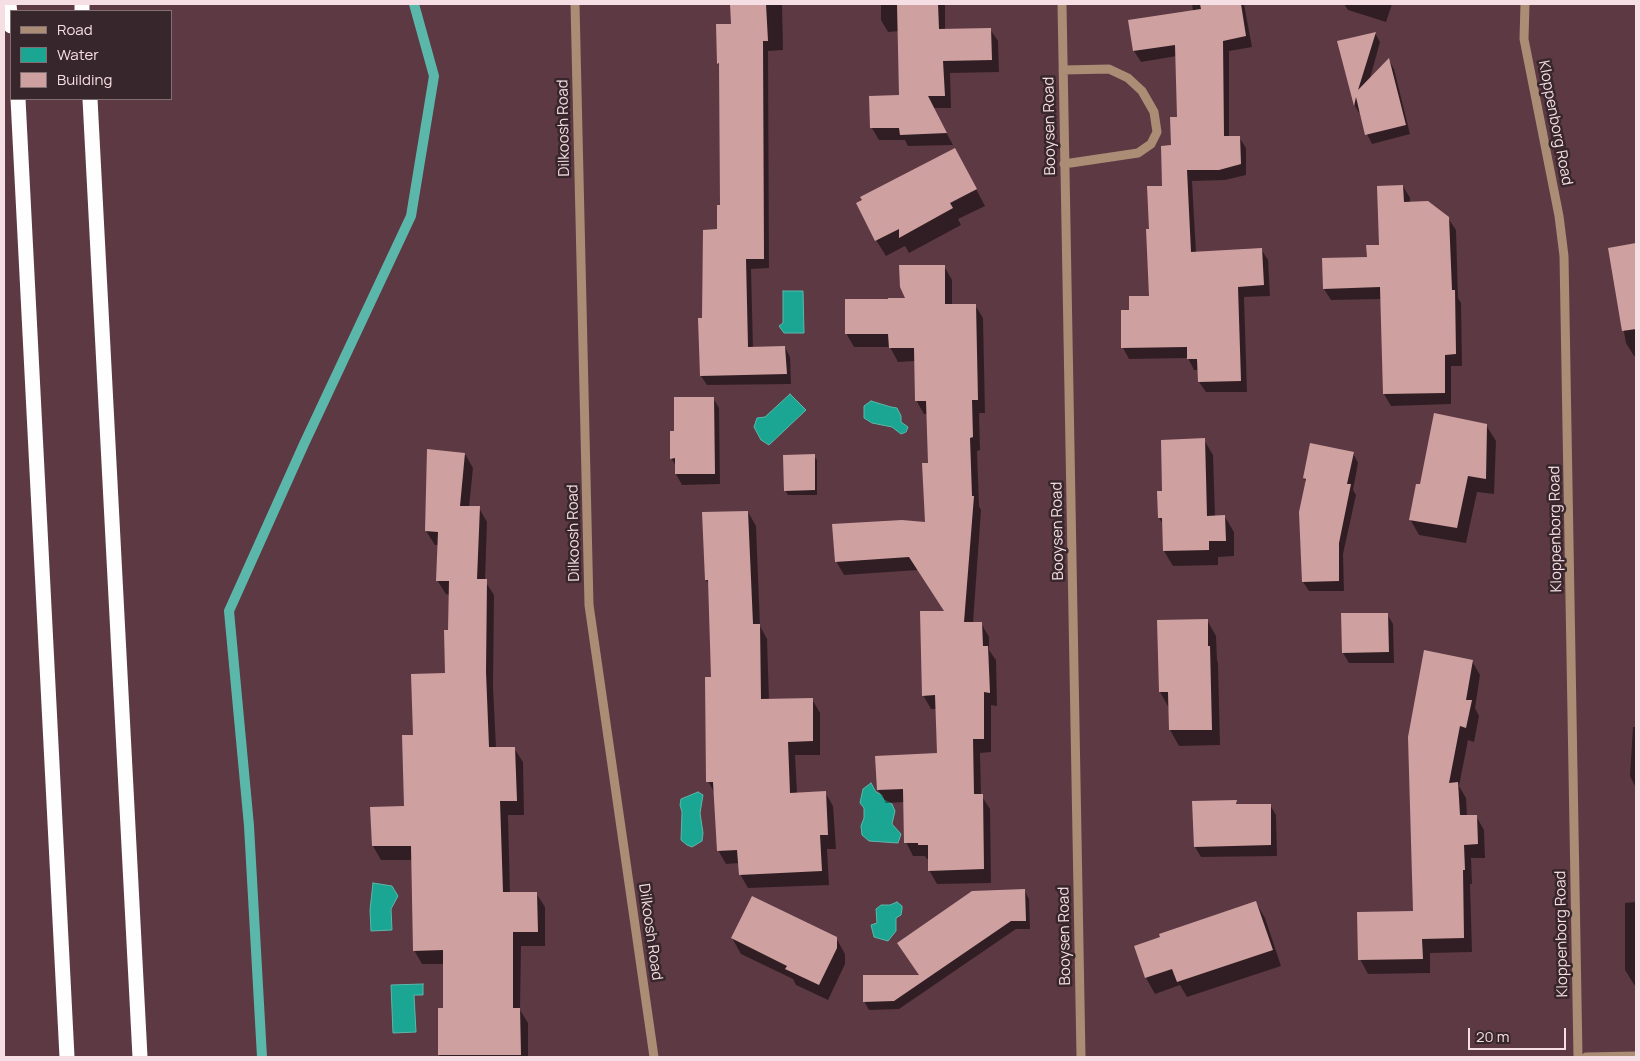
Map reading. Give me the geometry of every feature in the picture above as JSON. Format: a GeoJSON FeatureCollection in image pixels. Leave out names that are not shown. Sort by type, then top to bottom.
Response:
{"type":"FeatureCollection","features":[{"type":"Feature","properties":{"kind":"highway"},"geometry":{"type":"LineString","coordinates":[[18,100],[67,1057]]}},
{"type":"Feature","properties":{"kind":"highway"},"geometry":{"type":"LineString","coordinates":[[90,100],[140,1057]]}},
{"type":"Feature","properties":{"kind":"street","name":"Dilkoosh Road"},"geometry":{"type":"LineString","coordinates":[[575,4],[589,605],[654,1057]]}},
{"type":"Feature","properties":{"kind":"street","name":"Booysen Road"},"geometry":{"type":"LineString","coordinates":[[1062,4],[1081,1057]]}},
{"type":"Feature","properties":{"kind":"street","name":"Kloppenborg Road"},"geometry":{"type":"LineString","coordinates":[[1525,4],[1524,39],[1559,216],[1564,256],[1578,1057]]}},
{"type":"Feature","properties":{"kind":"street"},"geometry":{"type":"LineString","coordinates":[[1063,70],[1109,69],[1128,78],[1142,91],[1154,112],[1156,132],[1151,144],[1138,153],[1064,164]]}},
{"type":"Feature","properties":{"kind":"street"},"geometry":{"type":"LineString","coordinates":[[1586,1057],[1636,1056]]}},
{"type":"Feature","properties":{"kind":"water"},"geometry":{"type":"Polygon","coordinates":[[[783,291],[803,291],[804,333],[784,333],[779,326],[783,323],[783,291]]]}},
{"type":"Feature","properties":{"kind":"water"},"geometry":{"type":"Polygon","coordinates":[[[790,394],[806,410],[769,445],[761,440],[754,427],[757,418],[765,417],[790,394]]]}},
{"type":"Feature","properties":{"kind":"water"},"geometry":{"type":"Polygon","coordinates":[[[871,401],[897,408],[901,416],[901,422],[908,427],[906,432],[901,434],[892,427],[872,423],[864,418],[864,406],[871,401]]]}},
{"type":"Feature","properties":{"kind":"water"},"geometry":{"type":"Polygon","coordinates":[[[871,783],[884,800],[892,804],[895,811],[892,824],[901,834],[898,843],[869,841],[862,835],[861,826],[864,818],[864,808],[860,803],[863,789],[871,783]]]}},
{"type":"Feature","properties":{"kind":"water"},"geometry":{"type":"Polygon","coordinates":[[[698,792],[703,795],[700,813],[703,833],[702,841],[692,847],[681,840],[682,812],[680,805],[681,799],[698,792]]]}},
{"type":"Feature","properties":{"kind":"water"},"geometry":{"type":"Polygon","coordinates":[[[373,883],[392,886],[398,896],[391,909],[392,930],[371,931],[370,910],[373,883]]]}},
{"type":"Feature","properties":{"kind":"water"},"geometry":{"type":"Polygon","coordinates":[[[897,902],[902,906],[902,909],[901,915],[896,918],[896,931],[888,941],[874,937],[871,925],[877,923],[876,909],[881,905],[890,905],[897,902]]]}},
{"type":"Feature","properties":{"kind":"water"},"geometry":{"type":"Polygon","coordinates":[[[423,984],[423,995],[414,995],[416,1032],[393,1033],[391,985],[423,984]]]}},
{"type":"Feature","properties":{"kind":"building"},"geometry":{"type":"Polygon","coordinates":[[[730,4],[766,4],[768,41],[763,41],[764,259],[746,259],[748,347],[785,346],[787,374],[700,376],[698,318],[702,318],[703,230],[717,229],[717,205],[720,205],[719,63],[717,64],[716,24],[731,24],[730,4]]]}},
{"type":"Feature","properties":{"kind":"building"},"geometry":{"type":"Polygon","coordinates":[[[897,4],[938,4],[939,29],[991,28],[992,60],[943,61],[945,96],[928,96],[947,133],[900,135],[899,128],[870,128],[869,96],[899,95],[897,4]]]}},
{"type":"Feature","properties":{"kind":"building"},"geometry":{"type":"Polygon","coordinates":[[[1200,4],[1241,4],[1246,36],[1223,41],[1224,136],[1240,136],[1241,164],[1219,170],[1187,170],[1191,252],[1262,248],[1264,285],[1238,287],[1241,381],[1198,382],[1197,359],[1187,359],[1187,347],[1121,348],[1121,310],[1129,310],[1129,296],[1149,296],[1146,229],[1149,229],[1147,186],[1162,186],[1161,146],[1171,145],[1170,117],[1177,117],[1175,45],[1133,51],[1128,20],[1201,9],[1200,4]]]}},
{"type":"Feature","properties":{"kind":"building"},"geometry":{"type":"Polygon","coordinates":[[[1376,32],[1358,90],[1389,58],[1406,125],[1365,135],[1356,97],[1354,106],[1337,41],[1376,32]]]}},
{"type":"Feature","properties":{"kind":"building"},"geometry":{"type":"Polygon","coordinates":[[[955,148],[977,189],[950,203],[953,208],[899,238],[899,229],[875,241],[856,203],[862,200],[860,197],[955,148]]]}},
{"type":"Feature","properties":{"kind":"building"},"geometry":{"type":"Polygon","coordinates":[[[1403,185],[1404,202],[1428,201],[1449,217],[1452,290],[1455,290],[1456,354],[1445,355],[1445,393],[1383,394],[1380,287],[1323,289],[1322,258],[1367,257],[1366,245],[1379,245],[1377,186],[1403,185]]]}},
{"type":"Feature","properties":{"kind":"building"},"geometry":{"type":"Polygon","coordinates":[[[1636,243],[1636,329],[1622,331],[1608,248],[1636,243]]]}},
{"type":"Feature","properties":{"kind":"building"},"geometry":{"type":"Polygon","coordinates":[[[899,265],[945,265],[945,304],[976,304],[978,400],[972,400],[973,437],[970,438],[972,496],[974,496],[964,622],[982,622],[983,646],[988,646],[990,693],[984,692],[984,739],[973,739],[974,794],[983,794],[984,869],[928,871],[928,845],[904,843],[903,789],[877,790],[875,756],[937,753],[935,695],[922,696],[920,611],[944,611],[909,557],[835,562],[832,524],[902,520],[925,522],[922,463],[928,463],[926,401],[915,401],[914,348],[889,348],[888,334],[845,334],[845,299],[905,298],[900,287],[899,265]]]}},
{"type":"Feature","properties":{"kind":"building"},"geometry":{"type":"Polygon","coordinates":[[[674,397],[714,397],[715,474],[675,474],[675,458],[670,459],[670,431],[674,431],[674,397]]]}},
{"type":"Feature","properties":{"kind":"building"},"geometry":{"type":"Polygon","coordinates":[[[1434,413],[1487,424],[1486,479],[1468,476],[1457,528],[1409,520],[1416,484],[1420,484],[1434,413]]]}},
{"type":"Feature","properties":{"kind":"building"},"geometry":{"type":"Polygon","coordinates":[[[1205,438],[1207,516],[1225,515],[1226,541],[1209,541],[1209,550],[1163,551],[1162,518],[1158,518],[1157,491],[1162,491],[1161,440],[1205,438]]]}},
{"type":"Feature","properties":{"kind":"building"},"geometry":{"type":"Polygon","coordinates":[[[1310,443],[1354,452],[1347,484],[1351,484],[1339,543],[1339,581],[1302,582],[1299,512],[1306,479],[1303,478],[1310,443]]]}},
{"type":"Feature","properties":{"kind":"building"},"geometry":{"type":"Polygon","coordinates":[[[427,449],[465,453],[460,506],[480,506],[477,579],[487,579],[486,672],[489,747],[515,747],[517,801],[500,801],[503,892],[537,892],[538,932],[513,932],[513,1008],[520,1008],[521,1055],[438,1055],[438,1008],[443,1008],[443,950],[413,951],[411,846],[372,846],[370,807],[404,806],[402,735],[413,735],[411,674],[445,673],[444,630],[448,630],[449,581],[436,581],[438,532],[425,531],[427,449]]]}},
{"type":"Feature","properties":{"kind":"building"},"geometry":{"type":"Polygon","coordinates":[[[815,454],[815,490],[784,491],[783,455],[815,454]]]}},
{"type":"Feature","properties":{"kind":"building"},"geometry":{"type":"Polygon","coordinates":[[[748,511],[753,624],[760,624],[761,699],[813,698],[813,741],[788,742],[790,793],[826,791],[828,835],[820,835],[822,871],[739,875],[737,850],[717,851],[713,782],[706,782],[705,677],[711,677],[708,580],[705,580],[702,512],[748,511]]]}},
{"type":"Feature","properties":{"kind":"building"},"geometry":{"type":"Polygon","coordinates":[[[1341,613],[1388,613],[1389,652],[1342,653],[1341,613]]]}},
{"type":"Feature","properties":{"kind":"building"},"geometry":{"type":"Polygon","coordinates":[[[1208,619],[1212,730],[1169,730],[1168,692],[1159,692],[1157,620],[1208,619]]]}},
{"type":"Feature","properties":{"kind":"building"},"geometry":{"type":"Polygon","coordinates":[[[1424,650],[1473,660],[1466,700],[1472,700],[1466,728],[1460,726],[1449,783],[1458,782],[1460,815],[1477,815],[1478,844],[1464,845],[1464,938],[1422,939],[1423,959],[1358,960],[1357,912],[1413,911],[1408,737],[1424,650]]]}},
{"type":"Feature","properties":{"kind":"building"},"geometry":{"type":"Polygon","coordinates":[[[1237,800],[1236,804],[1271,804],[1271,845],[1194,847],[1192,801],[1237,800]]]}},
{"type":"Feature","properties":{"kind":"building"},"geometry":{"type":"Polygon","coordinates":[[[1025,889],[1026,921],[1011,921],[894,1001],[863,1002],[863,975],[919,975],[897,943],[972,891],[1025,889]]]}},
{"type":"Feature","properties":{"kind":"building"},"geometry":{"type":"Polygon","coordinates":[[[752,896],[837,937],[837,948],[819,985],[785,969],[787,966],[731,938],[752,896]]]}},
{"type":"Feature","properties":{"kind":"building"},"geometry":{"type":"Polygon","coordinates":[[[1256,901],[1273,950],[1177,982],[1172,969],[1145,978],[1134,946],[1160,937],[1159,934],[1256,901]]]}},
{"type":"Feature","properties":{"kind":"waterway"},"geometry":{"type":"LineString","coordinates":[[262,1057],[249,826],[229,611],[304,444],[411,216],[434,76],[414,4]]}}]}
